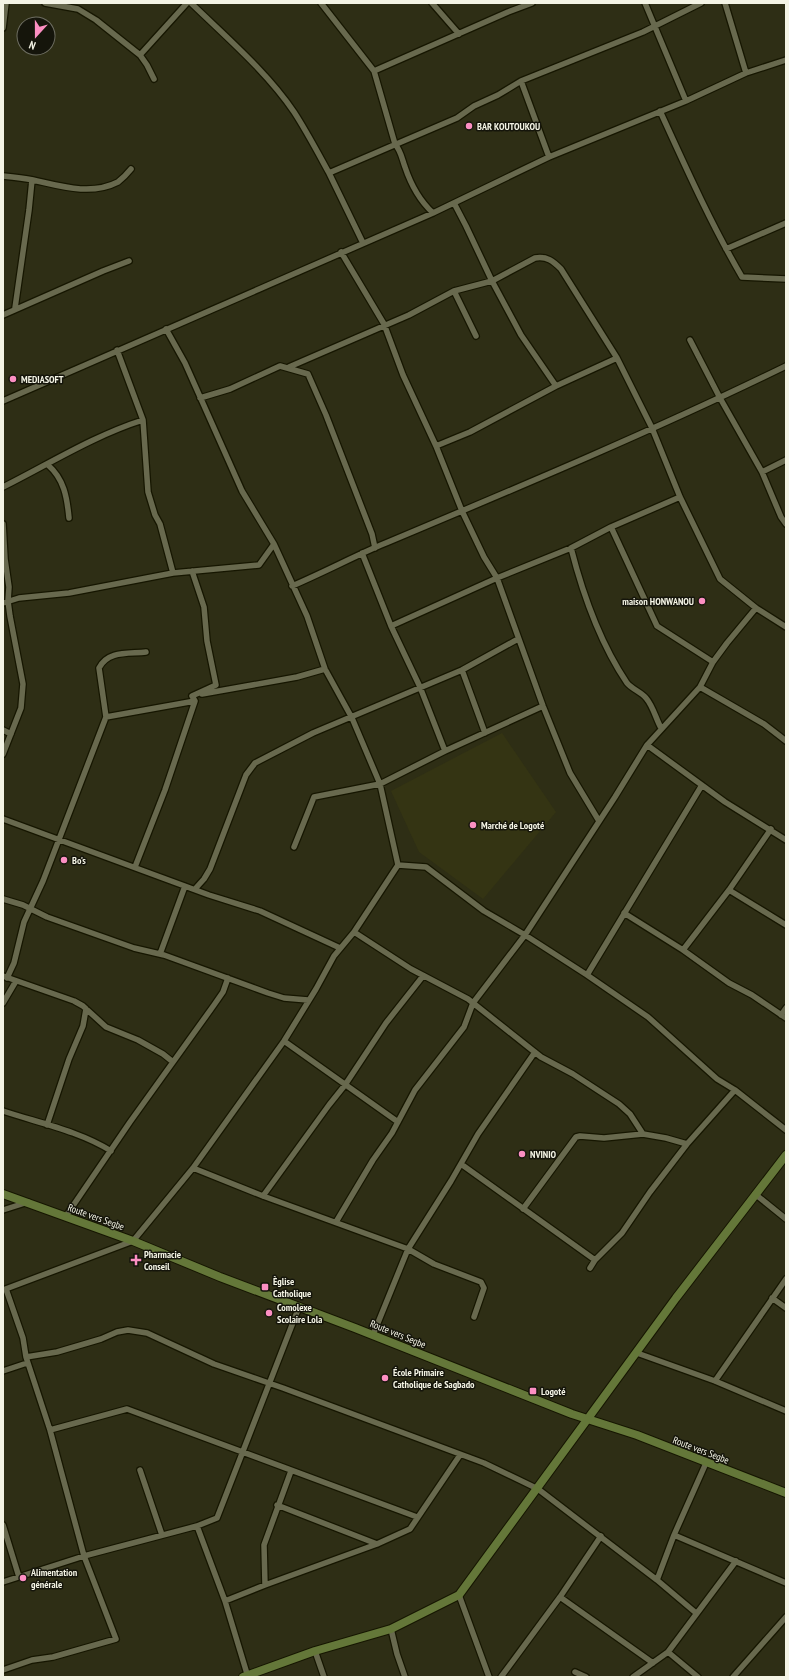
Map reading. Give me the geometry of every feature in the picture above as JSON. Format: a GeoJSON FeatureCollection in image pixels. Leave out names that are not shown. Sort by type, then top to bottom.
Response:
{"type":"FeatureCollection","features":[{"type":"Feature","properties":{"kind":"main road"},"geometry":{"type":"LineString","coordinates":[[246,1677],[315,1651],[391,1629],[459,1595],[538,1489],[587,1418],[637,1353],[676,1298],[786,1155]]}},
{"type":"Feature","properties":{"kind":"main road","name":"Route vers Segbe"},"geometry":{"type":"LineString","coordinates":[[3,1194],[132,1241],[372,1336],[587,1418],[637,1435],[786,1493]]}},
{"type":"Feature","properties":{"kind":"street"},"geometry":{"type":"LineString","coordinates":[[3,28],[6,3]]}},
{"type":"Feature","properties":{"kind":"street"},"geometry":{"type":"LineString","coordinates":[[45,3],[78,9],[96,20],[140,55],[147,65],[154,80]]}},
{"type":"Feature","properties":{"kind":"street"},"geometry":{"type":"LineString","coordinates":[[140,55],[187,3]]}},
{"type":"Feature","properties":{"kind":"street"},"geometry":{"type":"LineString","coordinates":[[191,3],[240,50],[294,112],[329,173],[363,243]]}},
{"type":"Feature","properties":{"kind":"street"},"geometry":{"type":"LineString","coordinates":[[321,3],[374,71],[396,144],[400,150],[413,188],[433,213]]}},
{"type":"Feature","properties":{"kind":"street"},"geometry":{"type":"LineString","coordinates":[[432,3],[459,34]]}},
{"type":"Feature","properties":{"kind":"street"},"geometry":{"type":"LineString","coordinates":[[374,71],[508,12],[532,3]]}},
{"type":"Feature","properties":{"kind":"street"},"geometry":{"type":"LineString","coordinates":[[645,3],[686,101]]}},
{"type":"Feature","properties":{"kind":"street"},"geometry":{"type":"LineString","coordinates":[[329,173],[458,118],[474,106],[498,95],[521,81],[654,27],[701,3]]}},
{"type":"Feature","properties":{"kind":"street"},"geometry":{"type":"LineString","coordinates":[[726,3],[746,73]]}},
{"type":"Feature","properties":{"kind":"street"},"geometry":{"type":"LineString","coordinates":[[3,401],[433,213],[549,157],[686,101],[746,73],[786,60]]}},
{"type":"Feature","properties":{"kind":"street"},"geometry":{"type":"LineString","coordinates":[[521,81],[549,157]]}},
{"type":"Feature","properties":{"kind":"street"},"geometry":{"type":"LineString","coordinates":[[660,112],[693,183],[726,249],[742,277],[786,279]]}},
{"type":"Feature","properties":{"kind":"street"},"geometry":{"type":"LineString","coordinates":[[3,176],[32,180],[72,189],[93,188],[117,182],[131,169]]}},
{"type":"Feature","properties":{"kind":"street"},"geometry":{"type":"LineString","coordinates":[[15,308],[32,180]]}},
{"type":"Feature","properties":{"kind":"street"},"geometry":{"type":"LineString","coordinates":[[454,203],[492,281],[521,335],[556,386]]}},
{"type":"Feature","properties":{"kind":"street"},"geometry":{"type":"LineString","coordinates":[[726,249],[786,223]]}},
{"type":"Feature","properties":{"kind":"street"},"geometry":{"type":"LineString","coordinates":[[341,252],[384,324],[403,375],[436,446],[462,511],[484,557],[497,578],[543,706],[570,773],[599,821]]}},
{"type":"Feature","properties":{"kind":"street"},"geometry":{"type":"LineString","coordinates":[[289,367],[384,324],[409,315],[454,292],[492,281],[535,258],[542,257],[553,261],[561,269],[617,358],[652,428],[680,497],[720,579],[756,608],[786,627]]}},
{"type":"Feature","properties":{"kind":"street"},"geometry":{"type":"LineString","coordinates":[[3,314],[129,261]]}},
{"type":"Feature","properties":{"kind":"street"},"geometry":{"type":"LineString","coordinates":[[454,292],[476,336]]}},
{"type":"Feature","properties":{"kind":"street"},"geometry":{"type":"LineString","coordinates":[[3,1670],[32,1660],[53,1657],[116,1639],[84,1556],[50,1430],[26,1360],[23,1338],[4,1290],[132,1241],[193,1168],[284,1041],[340,948],[354,932],[398,866],[380,784],[352,718],[326,669],[306,616],[274,544],[242,491],[185,363],[166,329]]}},
{"type":"Feature","properties":{"kind":"street"},"geometry":{"type":"LineString","coordinates":[[690,340],[720,398],[762,472],[781,517],[786,524]]}},
{"type":"Feature","properties":{"kind":"street"},"geometry":{"type":"LineString","coordinates":[[117,350],[143,420],[148,492],[155,515],[160,524],[173,573]]}},
{"type":"Feature","properties":{"kind":"street"},"geometry":{"type":"LineString","coordinates":[[436,446],[470,432],[556,386],[617,358]]}},
{"type":"Feature","properties":{"kind":"street"},"geometry":{"type":"LineString","coordinates":[[200,398],[230,390],[280,366],[289,367],[308,374],[326,415],[372,534],[375,548]]}},
{"type":"Feature","properties":{"kind":"street"},"geometry":{"type":"LineString","coordinates":[[292,586],[362,553],[720,398],[786,366]]}},
{"type":"Feature","properties":{"kind":"street"},"geometry":{"type":"LineString","coordinates":[[3,487],[48,465],[77,447],[143,420]]}},
{"type":"Feature","properties":{"kind":"street"},"geometry":{"type":"LineString","coordinates":[[762,472],[786,460]]}},
{"type":"Feature","properties":{"kind":"street"},"geometry":{"type":"LineString","coordinates":[[48,465],[55,471],[62,484],[67,499],[69,518]]}},
{"type":"Feature","properties":{"kind":"street"},"geometry":{"type":"LineString","coordinates":[[391,626],[497,578],[571,548],[612,527],[680,497]]}},
{"type":"Feature","properties":{"kind":"street"},"geometry":{"type":"LineString","coordinates":[[3,524],[5,559],[9,587],[5,602],[24,684],[21,708],[3,754]]}},
{"type":"Feature","properties":{"kind":"street"},"geometry":{"type":"LineString","coordinates":[[612,527],[657,626],[713,662]]}},
{"type":"Feature","properties":{"kind":"street"},"geometry":{"type":"LineString","coordinates":[[5,602],[19,598],[69,593],[173,573],[260,565],[274,544]]}},
{"type":"Feature","properties":{"kind":"street"},"geometry":{"type":"LineString","coordinates":[[571,548],[578,576],[609,650],[628,684],[646,698],[661,728]]}},
{"type":"Feature","properties":{"kind":"street"},"geometry":{"type":"LineString","coordinates":[[362,553],[391,626],[420,687],[445,751]]}},
{"type":"Feature","properties":{"kind":"street"},"geometry":{"type":"LineString","coordinates":[[135,867],[166,790],[194,698],[216,685],[207,641],[204,607],[192,571]]}},
{"type":"Feature","properties":{"kind":"street"},"geometry":{"type":"LineString","coordinates":[[336,1222],[373,1160],[398,1122],[415,1090],[425,1075],[453,1043],[464,1027],[473,1003],[525,935],[615,798],[647,745],[700,687],[713,662],[756,608]]}},
{"type":"Feature","properties":{"kind":"street"},"geometry":{"type":"LineString","coordinates":[[195,890],[210,868],[241,786],[251,767],[255,763],[313,734],[462,670],[518,639]]}},
{"type":"Feature","properties":{"kind":"street"},"geometry":{"type":"LineString","coordinates":[[146,652],[116,654],[102,662],[100,668],[106,717],[59,839],[24,922],[14,963],[5,977],[74,1001],[86,1009],[106,1027],[138,1040],[163,1054],[173,1062]]}},
{"type":"Feature","properties":{"kind":"street"},"geometry":{"type":"LineString","coordinates":[[106,717],[297,677],[326,669]]}},
{"type":"Feature","properties":{"kind":"street"},"geometry":{"type":"LineString","coordinates":[[462,670],[485,733]]}},
{"type":"Feature","properties":{"kind":"street"},"geometry":{"type":"LineString","coordinates":[[700,687],[764,724],[786,741]]}},
{"type":"Feature","properties":{"kind":"street"},"geometry":{"type":"LineString","coordinates":[[294,847],[314,797],[380,784],[445,751],[543,706]]}},
{"type":"Feature","properties":{"kind":"street"},"geometry":{"type":"LineString","coordinates":[[3,730],[11,734]]}},
{"type":"Feature","properties":{"kind":"street"},"geometry":{"type":"LineString","coordinates":[[647,745],[725,802],[786,840]]}},
{"type":"Feature","properties":{"kind":"street"},"geometry":{"type":"LineString","coordinates":[[587,975],[702,785]]}},
{"type":"Feature","properties":{"kind":"street"},"geometry":{"type":"LineString","coordinates":[[3,819],[195,890],[260,911],[340,948]]}},
{"type":"Feature","properties":{"kind":"street"},"geometry":{"type":"LineString","coordinates":[[683,950],[729,890],[770,829]]}},
{"type":"Feature","properties":{"kind":"street"},"geometry":{"type":"LineString","coordinates":[[398,866],[426,867],[484,911],[525,935],[587,975],[648,1017],[717,1079],[735,1090],[786,1130]]}},
{"type":"Feature","properties":{"kind":"street"},"geometry":{"type":"LineString","coordinates":[[160,954],[185,886]]}},
{"type":"Feature","properties":{"kind":"street"},"geometry":{"type":"LineString","coordinates":[[729,890],[786,925]]}},
{"type":"Feature","properties":{"kind":"street"},"geometry":{"type":"LineString","coordinates":[[3,899],[30,908],[47,917],[134,948],[160,954],[284,998],[308,1000]]}},
{"type":"Feature","properties":{"kind":"street"},"geometry":{"type":"LineString","coordinates":[[624,913],[683,950],[729,983],[752,994],[784,1016],[786,1008]]}},
{"type":"Feature","properties":{"kind":"street"},"geometry":{"type":"LineString","coordinates":[[354,932],[423,976],[459,994],[473,1003],[535,1052],[573,1074],[619,1104],[630,1114],[643,1134]]}},
{"type":"Feature","properties":{"kind":"street"},"geometry":{"type":"LineString","coordinates":[[263,1196],[345,1085],[386,1023],[423,976]]}},
{"type":"Feature","properties":{"kind":"street"},"geometry":{"type":"LineString","coordinates":[[66,1216],[130,1122],[223,992],[228,978]]}},
{"type":"Feature","properties":{"kind":"street"},"geometry":{"type":"LineString","coordinates":[[3,1003],[16,981]]}},
{"type":"Feature","properties":{"kind":"street"},"geometry":{"type":"LineString","coordinates":[[47,1125],[83,1026],[86,1009]]}},
{"type":"Feature","properties":{"kind":"street"},"geometry":{"type":"LineString","coordinates":[[284,1041],[398,1122]]}},
{"type":"Feature","properties":{"kind":"street"},"geometry":{"type":"LineString","coordinates":[[372,1336],[408,1249],[478,1134],[535,1052]]}},
{"type":"Feature","properties":{"kind":"street"},"geometry":{"type":"LineString","coordinates":[[590,1268],[595,1260],[622,1233],[687,1144],[735,1090]]}},
{"type":"Feature","properties":{"kind":"street"},"geometry":{"type":"LineString","coordinates":[[3,1111],[47,1125],[102,1146],[111,1151]]}},
{"type":"Feature","properties":{"kind":"street"},"geometry":{"type":"LineString","coordinates":[[523,1209],[576,1137],[604,1138],[643,1134],[687,1144]]}},
{"type":"Feature","properties":{"kind":"street"},"geometry":{"type":"LineString","coordinates":[[461,1164],[595,1260]]}},
{"type":"Feature","properties":{"kind":"street"},"geometry":{"type":"LineString","coordinates":[[193,1168],[263,1196],[408,1249],[434,1264],[483,1284],[484,1288],[474,1317]]}},
{"type":"Feature","properties":{"kind":"street"},"geometry":{"type":"LineString","coordinates":[[755,1194],[786,1219]]}},
{"type":"Feature","properties":{"kind":"street"},"geometry":{"type":"LineString","coordinates":[[3,1210],[28,1202]]}},
{"type":"Feature","properties":{"kind":"street"},"geometry":{"type":"LineString","coordinates":[[715,1381],[786,1279]]}},
{"type":"Feature","properties":{"kind":"street"},"geometry":{"type":"LineString","coordinates":[[772,1298],[786,1308]]}},
{"type":"Feature","properties":{"kind":"street"},"geometry":{"type":"LineString","coordinates":[[3,1582],[84,1556],[197,1526],[217,1518],[299,1307]]}},
{"type":"Feature","properties":{"kind":"street"},"geometry":{"type":"LineString","coordinates":[[3,1371],[26,1360],[100,1339],[117,1332],[128,1330],[147,1333],[214,1364],[484,1463],[538,1489],[601,1536],[696,1613]]}},
{"type":"Feature","properties":{"kind":"street"},"geometry":{"type":"LineString","coordinates":[[637,1353],[715,1381],[786,1411]]}},
{"type":"Feature","properties":{"kind":"street"},"geometry":{"type":"LineString","coordinates":[[50,1430],[127,1409],[417,1517]]}},
{"type":"Feature","properties":{"kind":"street"},"geometry":{"type":"LineString","coordinates":[[225,1601],[378,1544],[410,1529],[460,1455]]}},
{"type":"Feature","properties":{"kind":"street"},"geometry":{"type":"LineString","coordinates":[[657,1580],[674,1535],[706,1463]]}},
{"type":"Feature","properties":{"kind":"street"},"geometry":{"type":"LineString","coordinates":[[140,1470],[162,1535]]}},
{"type":"Feature","properties":{"kind":"street"},"geometry":{"type":"LineString","coordinates":[[265,1585],[264,1545],[277,1505],[291,1471]]}},
{"type":"Feature","properties":{"kind":"street"},"geometry":{"type":"LineString","coordinates":[[277,1505],[378,1544]]}},
{"type":"Feature","properties":{"kind":"street"},"geometry":{"type":"LineString","coordinates":[[3,1525],[19,1577]]}},
{"type":"Feature","properties":{"kind":"street"},"geometry":{"type":"LineString","coordinates":[[197,1526],[225,1601],[246,1677]]}},
{"type":"Feature","properties":{"kind":"street"},"geometry":{"type":"LineString","coordinates":[[674,1535],[786,1583]]}},
{"type":"Feature","properties":{"kind":"street"},"geometry":{"type":"LineString","coordinates":[[501,1677],[560,1597],[601,1536]]}},
{"type":"Feature","properties":{"kind":"street"},"geometry":{"type":"LineString","coordinates":[[633,1677],[668,1652],[736,1561]]}},
{"type":"Feature","properties":{"kind":"street"},"geometry":{"type":"LineString","coordinates":[[459,1595],[489,1677]]}},
{"type":"Feature","properties":{"kind":"street"},"geometry":{"type":"LineString","coordinates":[[560,1597],[653,1662]]}},
{"type":"Feature","properties":{"kind":"street"},"geometry":{"type":"LineString","coordinates":[[733,1677],[786,1617]]}},
{"type":"Feature","properties":{"kind":"street"},"geometry":{"type":"LineString","coordinates":[[391,1629],[397,1654],[405,1677]]}},
{"type":"Feature","properties":{"kind":"street"},"geometry":{"type":"LineString","coordinates":[[315,1651],[324,1677]]}},
{"type":"Feature","properties":{"kind":"street"},"geometry":{"type":"LineString","coordinates":[[668,1652],[698,1677]]}},
{"type":"Feature","properties":{"kind":"street"},"geometry":{"type":"LineString","coordinates":[[575,1672],[586,1677]]}},
{"type":"Feature","properties":{"kind":"shaded area","name":"Marché de Logoté"},"geometry":{"type":"Polygon","coordinates":[[[502,733],[556,812],[483,899],[419,852],[391,791],[502,733]]]}},
{"type":"Feature","properties":{"kind":"place","name":"BAR KOUTOUKOU"},"geometry":{"type":"Point","coordinates":[469,126]}},
{"type":"Feature","properties":{"kind":"place","name":"MEDIASOFT"},"geometry":{"type":"Point","coordinates":[13,379]}},
{"type":"Feature","properties":{"kind":"place","name":"maison HONWANOU"},"geometry":{"type":"Point","coordinates":[702,601]}},
{"type":"Feature","properties":{"kind":"place","name":"Marché de Logoté"},"geometry":{"type":"Point","coordinates":[473,825]}},
{"type":"Feature","properties":{"kind":"place","name":"Bo's"},"geometry":{"type":"Point","coordinates":[64,860]}},
{"type":"Feature","properties":{"kind":"place","name":"NVINIO"},"geometry":{"type":"Point","coordinates":[522,1154]}},
{"type":"Feature","properties":{"kind":"place","name":"Pharmacie Conseil"},"geometry":{"type":"Point","coordinates":[136,1260]}},
{"type":"Feature","properties":{"kind":"place","name":"Èglise Catholique"},"geometry":{"type":"Point","coordinates":[265,1287]}},
{"type":"Feature","properties":{"kind":"place","name":"Comolexe Scolaire Lola"},"geometry":{"type":"Point","coordinates":[269,1313]}},
{"type":"Feature","properties":{"kind":"place","name":"École Primaire Catholique de Sagbado"},"geometry":{"type":"Point","coordinates":[385,1378]}},
{"type":"Feature","properties":{"kind":"place","name":"Logoté"},"geometry":{"type":"Point","coordinates":[533,1391]}},
{"type":"Feature","properties":{"kind":"place","name":"Alimentation générale"},"geometry":{"type":"Point","coordinates":[23,1578]}}]}
